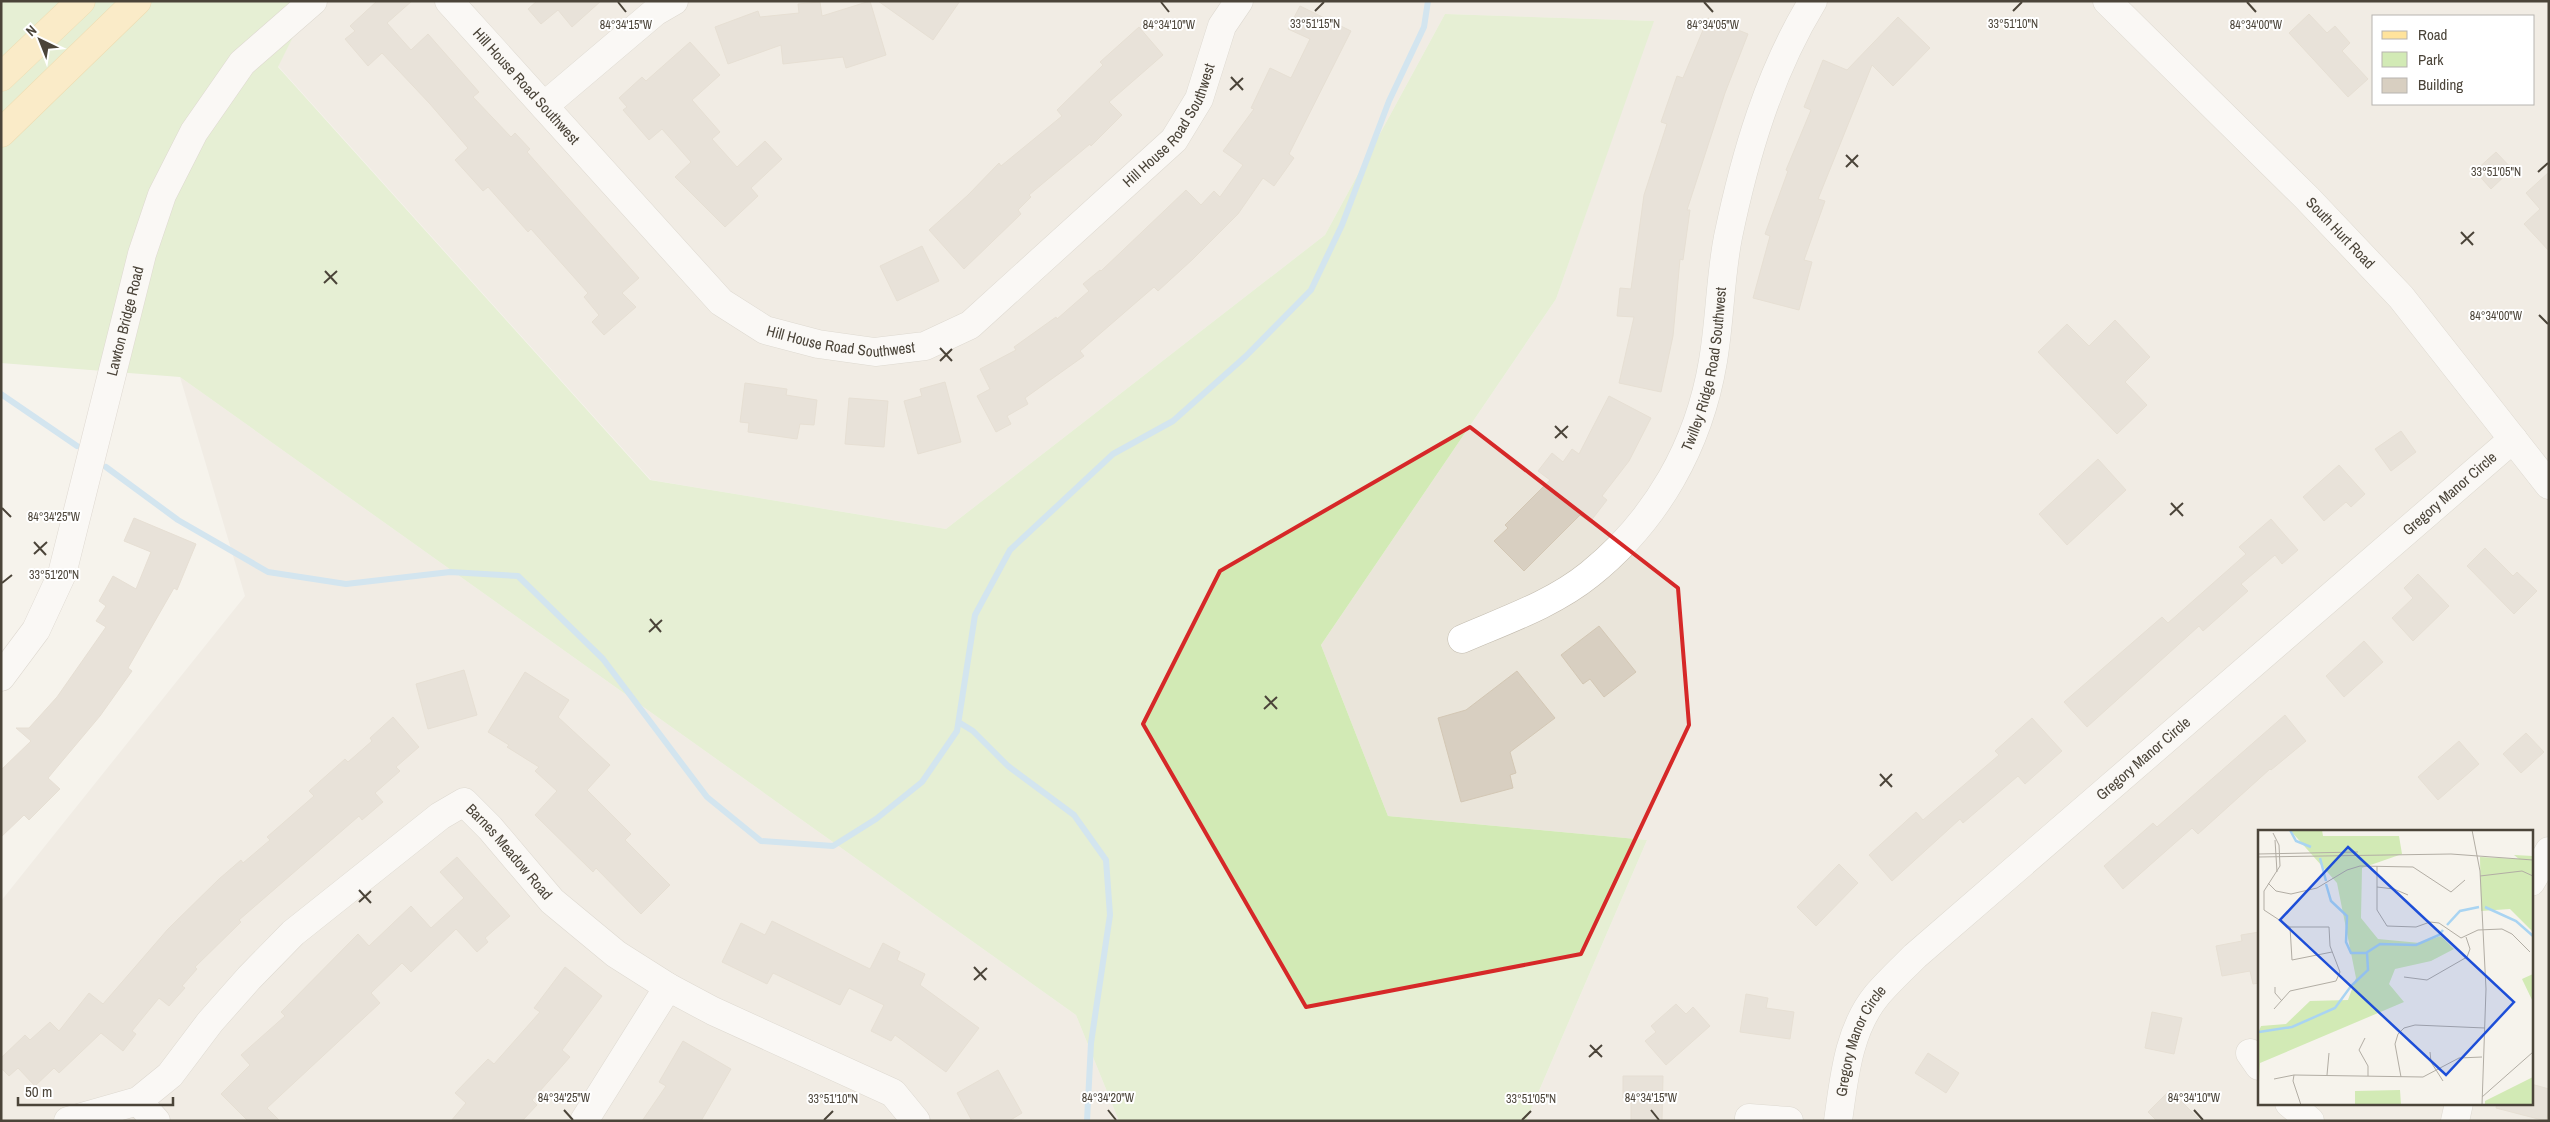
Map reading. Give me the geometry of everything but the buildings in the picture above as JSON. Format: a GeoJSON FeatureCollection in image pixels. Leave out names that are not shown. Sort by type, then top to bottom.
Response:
{"type":"FeatureCollection","features":[{"type":"Feature","properties":{"kind":"main road"},"geometry":{"type":"LineString","coordinates":[[1,77],[81,1]]}},
{"type":"Feature","properties":{"kind":"main road"},"geometry":{"type":"LineString","coordinates":[[1,133],[137,1]]}},
{"type":"Feature","properties":{"kind":"street","name":"Lawton Bridge Road"},"geometry":{"type":"LineString","coordinates":[[1,677],[36,630],[62,574],[142,254],[162,195],[194,132],[242,64],[313,1]]}},
{"type":"Feature","properties":{"kind":"street","name":"Hill House Road Southwest"},"geometry":{"type":"LineString","coordinates":[[449,1],[720,302],[765,330],[818,344],[875,352],[925,346],[970,325],[1174,140],[1199,99],[1222,26],[1239,1]]}},
{"type":"Feature","properties":{"kind":"street"},"geometry":{"type":"LineString","coordinates":[[544,106],[655,12],[674,1]]}},
{"type":"Feature","properties":{"kind":"street","name":"Twilley Ridge Road Southwest"},"geometry":{"type":"LineString","coordinates":[[1462,639],[1549,602],[1590,575],[1626,541],[1669,485],[1683,458],[1704,403],[1713,360],[1728,239],[1760,114],[1791,37],[1813,1]]}},
{"type":"Feature","properties":{"kind":"street","name":"South Hurt Road"},"geometry":{"type":"LineString","coordinates":[[2107,1],[2307,198],[2388,284],[2454,362],[2549,485]]}},
{"type":"Feature","properties":{"kind":"street","name":"Gregory Manor Circle"},"geometry":{"type":"LineString","coordinates":[[1838,1121],[1846,1061],[1862,1022],[1876,997],[1915,956],[2513,439]]}},
{"type":"Feature","properties":{"kind":"street","name":"Barnes Meadow Road"},"geometry":{"type":"LineString","coordinates":[[68,1121],[147,1111],[170,1075],[210,1022],[293,933],[440,816],[464,802],[490,828],[552,901],[616,954],[668,987],[713,1011],[893,1093],[916,1121]]}},
{"type":"Feature","properties":{"kind":"street"},"geometry":{"type":"LineString","coordinates":[[2532,880],[2549,851]]}},
{"type":"Feature","properties":{"kind":"street"},"geometry":{"type":"LineString","coordinates":[[584,1121],[668,987]]}},
{"type":"Feature","properties":{"kind":"street"},"geometry":{"type":"LineString","coordinates":[[2290,1104],[2310,1121]]}},
{"type":"Feature","properties":{"kind":"street"},"geometry":{"type":"LineString","coordinates":[[2455,1121],[2459,1104]]}},
{"type":"Feature","properties":{"kind":"street"},"geometry":{"type":"LineString","coordinates":[[1749,1118],[1789,1121]]}},
{"type":"Feature","properties":{"kind":"highlighted area"},"geometry":{"type":"Polygon","coordinates":[[[1470,427],[1678,588],[1689,725],[1581,954],[1306,1007],[1143,724],[1220,571],[1470,427]]]}},
{"type":"Feature","properties":{"kind":"shaded area"},"geometry":{"type":"Polygon","coordinates":[[[311,1],[2549,1],[2549,1121],[1526,1121],[1647,840],[1388,816],[1321,645],[1556,299],[1653,21],[1445,14],[1325,235],[946,529],[651,480],[278,66],[311,1]]]}},
{"type":"Feature","properties":{"kind":"shaded area"},"geometry":{"type":"Polygon","coordinates":[[[180,377],[1076,1015],[1119,1121],[1,1121],[1,901],[245,596],[180,377]]]}},
{"type":"Feature","properties":{"kind":"green space"},"geometry":{"type":"Polygon","coordinates":[[[1,1],[311,1],[278,67],[650,480],[946,529],[1325,235],[1445,14],[1654,21],[1556,299],[1321,645],[1388,816],[1647,840],[1526,1121],[1119,1121],[1076,1015],[180,377],[1,363],[1,1]]]}},
{"type":"Feature","properties":{"kind":"waterway"},"geometry":{"type":"LineString","coordinates":[[106,467],[178,520],[268,572],[346,584],[450,572],[518,576],[603,659],[707,797],[761,841],[833,846],[876,819],[922,782],[957,731],[975,615],[1010,550],[1113,454],[1173,421],[1246,356],[1311,290],[1342,225],[1389,101],[1424,27],[1428,1]]}},
{"type":"Feature","properties":{"kind":"waterway"},"geometry":{"type":"LineString","coordinates":[[1,394],[77,446]]}},
{"type":"Feature","properties":{"kind":"waterway"},"geometry":{"type":"LineString","coordinates":[[960,723],[973,731],[1008,766],[1074,815],[1106,860],[1110,915],[1091,1043],[1087,1121]]}}]}
